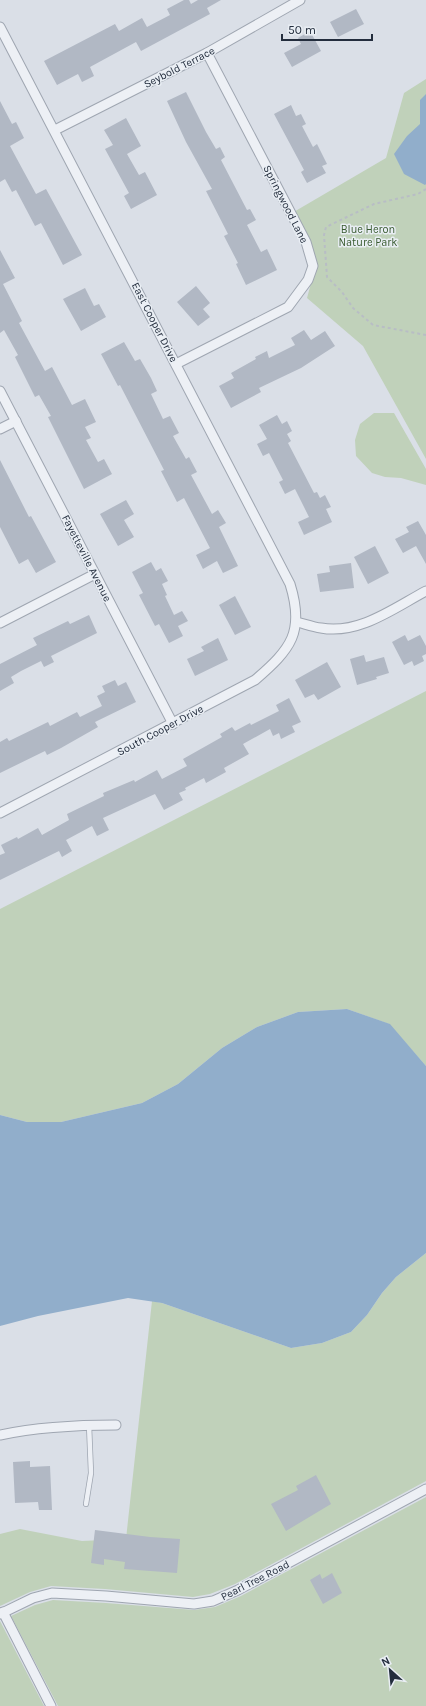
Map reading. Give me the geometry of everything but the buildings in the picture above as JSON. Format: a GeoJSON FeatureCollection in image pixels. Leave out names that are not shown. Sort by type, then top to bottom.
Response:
{"type":"FeatureCollection","features":[{"type":"Feature","properties":{"kind":"street","name":"Seybold Terrace"},"geometry":{"type":"LineString","coordinates":[[55,130],[207,52],[300,0]]}},
{"type":"Feature","properties":{"kind":"street","name":"East Cooper Drive"},"geometry":{"type":"LineString","coordinates":[[0,26],[290,584],[295,599],[297,622]]}},
{"type":"Feature","properties":{"kind":"street","name":"Springwood Lane"},"geometry":{"type":"LineString","coordinates":[[176,364],[288,307],[308,280],[313,266],[306,242],[207,52]]}},
{"type":"Feature","properties":{"kind":"street","name":"Fayetteville Avenue"},"geometry":{"type":"LineString","coordinates":[[0,391],[173,724]]}},
{"type":"Feature","properties":{"kind":"street"},"geometry":{"type":"LineString","coordinates":[[0,429],[16,421]]}},
{"type":"Feature","properties":{"kind":"street"},"geometry":{"type":"LineString","coordinates":[[0,623],[95,574]]}},
{"type":"Feature","properties":{"kind":"street"},"geometry":{"type":"LineString","coordinates":[[297,622],[322,629],[345,628],[360,625],[426,591]]}},
{"type":"Feature","properties":{"kind":"street","name":"South Cooper Drive"},"geometry":{"type":"LineString","coordinates":[[0,813],[255,680],[277,661],[291,642],[297,622]]}},
{"type":"Feature","properties":{"kind":"street"},"geometry":{"type":"LineString","coordinates":[[0,1435],[17,1431],[89,1425],[116,1425]]}},
{"type":"Feature","properties":{"kind":"street","name":"Pearl Tree Road"},"geometry":{"type":"LineString","coordinates":[[1,1613],[33,1598],[52,1593],[194,1604],[213,1601],[238,1590],[426,1489]]}},
{"type":"Feature","properties":{"kind":"street"},"geometry":{"type":"LineString","coordinates":[[1,1613],[51,1706]]}},
{"type":"Feature","properties":{"kind":"lane"},"geometry":{"type":"LineString","coordinates":[[86,1504],[91,1473],[89,1425]]}},
{"type":"Feature","properties":{"kind":"path"},"geometry":{"type":"LineString","coordinates":[[426,189],[418,194],[374,204],[326,227],[324,235],[327,277],[342,292],[353,308],[373,325],[426,335]]}},
{"type":"Feature","properties":{"kind":"green space","name":"Blue Heron Nature Park"},"geometry":{"type":"Polygon","coordinates":[[[426,79],[426,459],[363,346],[307,298],[316,265],[292,213],[386,158],[404,93],[426,79]]]}},
{"type":"Feature","properties":{"kind":"green space"},"geometry":{"type":"Polygon","coordinates":[[[374,413],[394,413],[426,469],[426,485],[401,478],[385,477],[372,473],[356,456],[355,440],[360,424],[374,413]]]}},
{"type":"Feature","properties":{"kind":"green space"},"geometry":{"type":"Polygon","coordinates":[[[426,691],[426,1066],[389,1024],[347,1009],[298,1012],[257,1027],[222,1048],[178,1084],[142,1103],[61,1122],[27,1122],[0,1115],[0,909],[426,691]]]}},
{"type":"Feature","properties":{"kind":"green space"},"geometry":{"type":"Polygon","coordinates":[[[426,1253],[426,1481],[235,1584],[210,1594],[193,1597],[51,1586],[30,1592],[0,1606],[0,1534],[20,1529],[82,1541],[126,1539],[152,1301],[162,1303],[291,1348],[322,1343],[351,1332],[367,1315],[382,1293],[396,1277],[426,1253]]]}},
{"type":"Feature","properties":{"kind":"green space"},"geometry":{"type":"Polygon","coordinates":[[[426,1497],[426,1706],[58,1706],[11,1616],[35,1605],[53,1600],[194,1610],[215,1607],[241,1596],[426,1497]]]}},
{"type":"Feature","properties":{"kind":"green space"},"geometry":{"type":"Polygon","coordinates":[[[0,1621],[44,1706],[0,1706],[0,1621]]]}},
{"type":"Feature","properties":{"kind":"water"},"geometry":{"type":"Polygon","coordinates":[[[426,94],[425,185],[404,174],[394,154],[407,136],[420,124],[420,100],[426,94]]]}},
{"type":"Feature","properties":{"kind":"water"},"geometry":{"type":"Polygon","coordinates":[[[347,1009],[390,1024],[426,1066],[426,1253],[396,1277],[382,1293],[367,1315],[351,1332],[322,1343],[291,1348],[162,1303],[128,1298],[38,1316],[0,1326],[0,1115],[27,1122],[61,1122],[142,1103],[178,1084],[222,1048],[257,1027],[298,1012],[347,1009]]]}}]}
